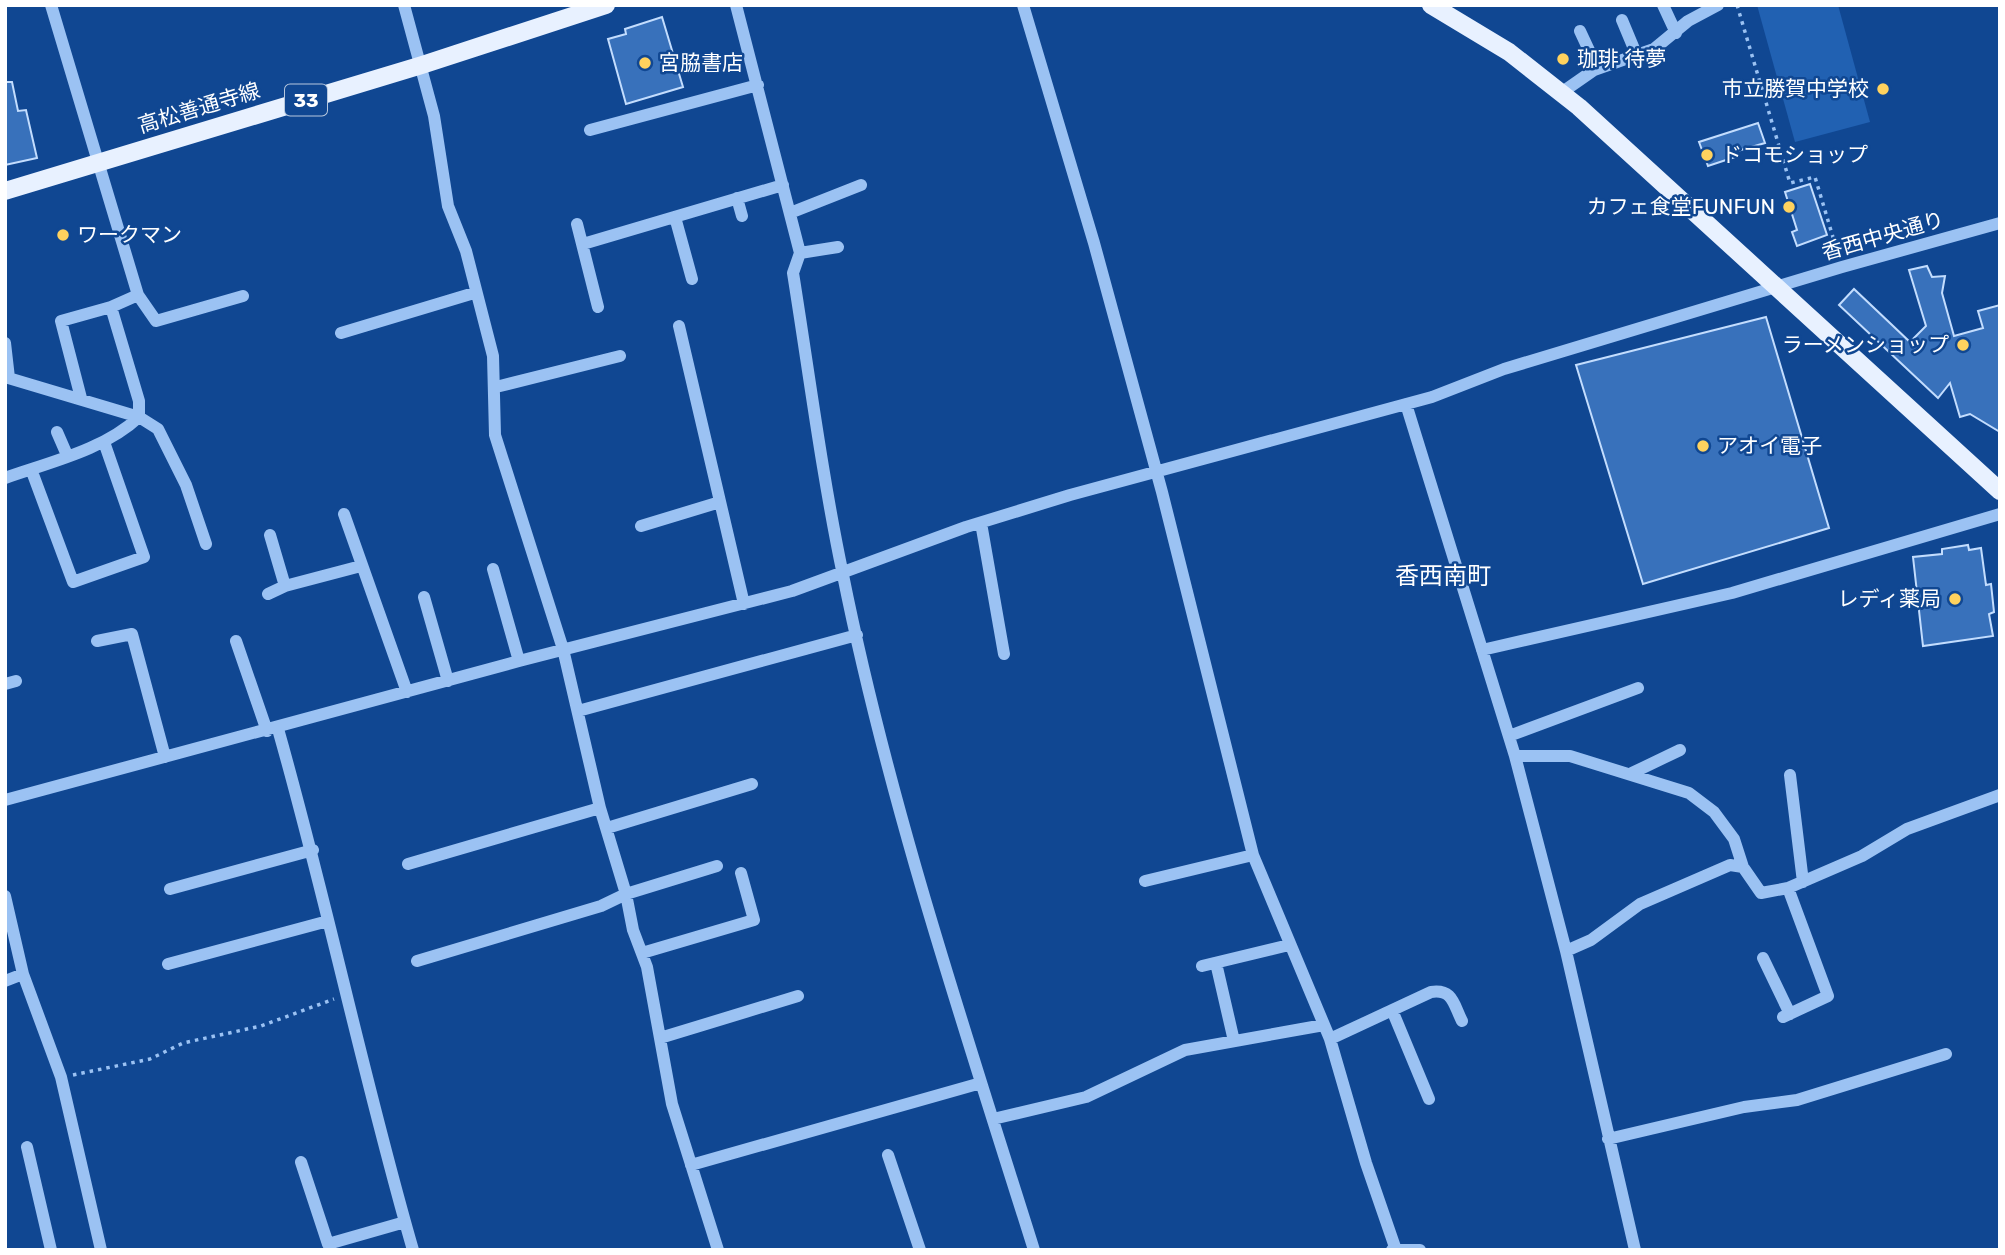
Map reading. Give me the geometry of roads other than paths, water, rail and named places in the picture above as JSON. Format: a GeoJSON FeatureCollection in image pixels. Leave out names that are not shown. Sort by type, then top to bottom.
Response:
{"type":"FeatureCollection","features":[{"type":"Feature","properties":{"kind":"main road","name":"高松善通寺線"},"geometry":{"type":"LineString","coordinates":[[5,191],[422,65],[607,5]]}},
{"type":"Feature","properties":{"kind":"main road"},"geometry":{"type":"LineString","coordinates":[[1432,5],[1509,52],[1561,93],[2000,491]]}},
{"type":"Feature","properties":{"kind":"street"},"geometry":{"type":"LineString","coordinates":[[51,5],[138,295],[156,321],[243,296]]}},
{"type":"Feature","properties":{"kind":"street"},"geometry":{"type":"LineString","coordinates":[[404,5],[422,65],[448,206],[466,251],[474,293],[493,356],[496,387],[495,435],[563,649],[600,808],[626,894],[633,930],[647,967],[672,1104],[718,1250]]}},
{"type":"Feature","properties":{"kind":"street"},"geometry":{"type":"LineString","coordinates":[[736,5],[800,253],[793,273],[842,574],[944,965],[1034,1250]]}},
{"type":"Feature","properties":{"kind":"street"},"geometry":{"type":"LineString","coordinates":[[1023,5],[1094,243],[1253,855],[1330,1039],[1394,1250],[1420,1250]]}},
{"type":"Feature","properties":{"kind":"street"},"geometry":{"type":"LineString","coordinates":[[1663,5],[1676,33]]}},
{"type":"Feature","properties":{"kind":"street"},"geometry":{"type":"LineString","coordinates":[[1561,93],[1594,69],[1654,49],[1688,21],[1718,5]]}},
{"type":"Feature","properties":{"kind":"street"},"geometry":{"type":"LineString","coordinates":[[1622,20],[1637,56]]}},
{"type":"Feature","properties":{"kind":"street"},"geometry":{"type":"LineString","coordinates":[[1580,31],[1594,61],[1594,69]]}},
{"type":"Feature","properties":{"kind":"street"},"geometry":{"type":"LineString","coordinates":[[590,130],[758,85]]}},
{"type":"Feature","properties":{"kind":"street"},"geometry":{"type":"LineString","coordinates":[[583,244],[783,185]]}},
{"type":"Feature","properties":{"kind":"street"},"geometry":{"type":"LineString","coordinates":[[790,213],[861,185]]}},
{"type":"Feature","properties":{"kind":"street"},"geometry":{"type":"LineString","coordinates":[[737,198],[742,216]]}},
{"type":"Feature","properties":{"kind":"street"},"geometry":{"type":"LineString","coordinates":[[675,217],[692,279]]}},
{"type":"Feature","properties":{"kind":"street","name":"香西中央通り"},"geometry":{"type":"LineString","coordinates":[[5,800],[272,730],[563,649],[744,604],[842,574],[981,523],[1155,471],[1406,404],[1504,369],[1842,267],[2000,223]]}},
{"type":"Feature","properties":{"kind":"street"},"geometry":{"type":"LineString","coordinates":[[577,224],[598,307]]}},
{"type":"Feature","properties":{"kind":"street"},"geometry":{"type":"LineString","coordinates":[[800,253],[838,247]]}},
{"type":"Feature","properties":{"kind":"street"},"geometry":{"type":"LineString","coordinates":[[341,333],[474,293]]}},
{"type":"Feature","properties":{"kind":"street"},"geometry":{"type":"LineString","coordinates":[[81,398],[61,321],[111,307],[138,295]]}},
{"type":"Feature","properties":{"kind":"street"},"geometry":{"type":"LineString","coordinates":[[5,478],[104,442],[122,433],[139,417],[139,401],[111,307]]}},
{"type":"Feature","properties":{"kind":"street"},"geometry":{"type":"LineString","coordinates":[[678,326],[744,604]]}},
{"type":"Feature","properties":{"kind":"street"},"geometry":{"type":"LineString","coordinates":[[5,343],[7,377],[139,417],[158,429],[186,485],[206,544]]}},
{"type":"Feature","properties":{"kind":"street"},"geometry":{"type":"LineString","coordinates":[[496,387],[620,356]]}},
{"type":"Feature","properties":{"kind":"street"},"geometry":{"type":"LineString","coordinates":[[1406,404],[1515,756],[1566,951],[1635,1250]]}},
{"type":"Feature","properties":{"kind":"street"},"geometry":{"type":"LineString","coordinates":[[57,432],[67,455]]}},
{"type":"Feature","properties":{"kind":"street"},"geometry":{"type":"LineString","coordinates":[[31,469],[73,582],[144,557],[104,442]]}},
{"type":"Feature","properties":{"kind":"street"},"geometry":{"type":"LineString","coordinates":[[641,526],[720,502]]}},
{"type":"Feature","properties":{"kind":"street"},"geometry":{"type":"LineString","coordinates":[[1482,650],[1732,593],[2000,513]]}},
{"type":"Feature","properties":{"kind":"street"},"geometry":{"type":"LineString","coordinates":[[344,514],[407,692]]}},
{"type":"Feature","properties":{"kind":"street"},"geometry":{"type":"LineString","coordinates":[[981,523],[1004,654]]}},
{"type":"Feature","properties":{"kind":"street"},"geometry":{"type":"LineString","coordinates":[[270,535],[285,586]]}},
{"type":"Feature","properties":{"kind":"street"},"geometry":{"type":"LineString","coordinates":[[268,594],[285,586],[362,565]]}},
{"type":"Feature","properties":{"kind":"street"},"geometry":{"type":"LineString","coordinates":[[493,569],[519,661]]}},
{"type":"Feature","properties":{"kind":"street"},"geometry":{"type":"LineString","coordinates":[[424,597],[448,681]]}},
{"type":"Feature","properties":{"kind":"street"},"geometry":{"type":"LineString","coordinates":[[97,641],[132,634],[165,757]]}},
{"type":"Feature","properties":{"kind":"street"},"geometry":{"type":"LineString","coordinates":[[578,711],[857,635]]}},
{"type":"Feature","properties":{"kind":"street"},"geometry":{"type":"LineString","coordinates":[[236,640],[272,730],[313,850],[345,996],[413,1250]]}},
{"type":"Feature","properties":{"kind":"street"},"geometry":{"type":"LineString","coordinates":[[1509,736],[1638,688]]}},
{"type":"Feature","properties":{"kind":"street"},"geometry":{"type":"LineString","coordinates":[[1632,774],[1680,750]]}},
{"type":"Feature","properties":{"kind":"street"},"geometry":{"type":"LineString","coordinates":[[1515,756],[1570,755],[1689,793],[1714,812],[1734,839],[1743,867],[1761,893],[1803,882],[1862,856],[1907,829],[2000,795]]}},
{"type":"Feature","properties":{"kind":"street"},"geometry":{"type":"LineString","coordinates":[[1790,775],[1803,882]]}},
{"type":"Feature","properties":{"kind":"street"},"geometry":{"type":"LineString","coordinates":[[607,828],[752,784]]}},
{"type":"Feature","properties":{"kind":"street"},"geometry":{"type":"LineString","coordinates":[[408,864],[600,808]]}},
{"type":"Feature","properties":{"kind":"street"},"geometry":{"type":"LineString","coordinates":[[170,889],[313,850]]}},
{"type":"Feature","properties":{"kind":"street"},"geometry":{"type":"LineString","coordinates":[[1145,880],[1253,855]]}},
{"type":"Feature","properties":{"kind":"street"},"geometry":{"type":"LineString","coordinates":[[1566,951],[1591,940],[1640,904],[1730,864],[1743,867]]}},
{"type":"Feature","properties":{"kind":"street"},"geometry":{"type":"LineString","coordinates":[[417,961],[601,906],[626,894],[717,866]]}},
{"type":"Feature","properties":{"kind":"street"},"geometry":{"type":"LineString","coordinates":[[642,953],[754,920],[741,873]]}},
{"type":"Feature","properties":{"kind":"street"},"geometry":{"type":"LineString","coordinates":[[1763,958],[1787,1016],[1828,996],[1788,888]]}},
{"type":"Feature","properties":{"kind":"street"},"geometry":{"type":"LineString","coordinates":[[5,896],[23,975],[61,1077],[101,1250]]}},
{"type":"Feature","properties":{"kind":"street"},"geometry":{"type":"LineString","coordinates":[[168,964],[328,921]]}},
{"type":"Feature","properties":{"kind":"street"},"geometry":{"type":"LineString","coordinates":[[1202,966],[1289,945]]}},
{"type":"Feature","properties":{"kind":"street"},"geometry":{"type":"LineString","coordinates":[[1216,963],[1234,1041]]}},
{"type":"Feature","properties":{"kind":"street"},"geometry":{"type":"LineString","coordinates":[[5,981],[23,975]]}},
{"type":"Feature","properties":{"kind":"street"},"geometry":{"type":"LineString","coordinates":[[1330,1039],[1431,992],[1443,990],[1449,995],[1462,1021]]}},
{"type":"Feature","properties":{"kind":"street"},"geometry":{"type":"LineString","coordinates":[[660,1038],[798,996]]}},
{"type":"Feature","properties":{"kind":"street"},"geometry":{"type":"LineString","coordinates":[[1392,1010],[1429,1100]]}},
{"type":"Feature","properties":{"kind":"street"},"geometry":{"type":"LineString","coordinates":[[993,1119],[1086,1097],[1185,1050],[1324,1025]]}},
{"type":"Feature","properties":{"kind":"street"},"geometry":{"type":"LineString","coordinates":[[1608,1139],[1744,1107],[1797,1100],[1946,1054]]}},
{"type":"Feature","properties":{"kind":"street"},"geometry":{"type":"LineString","coordinates":[[691,1166],[981,1083]]}},
{"type":"Feature","properties":{"kind":"street"},"geometry":{"type":"LineString","coordinates":[[27,1147],[51,1250]]}},
{"type":"Feature","properties":{"kind":"street"},"geometry":{"type":"LineString","coordinates":[[888,1155],[920,1250]]}},
{"type":"Feature","properties":{"kind":"street"},"geometry":{"type":"LineString","coordinates":[[301,1162],[328,1244],[405,1222]]}},
{"type":"Feature","properties":{"kind":"place","name":"珈琲 待夢"},"geometry":{"type":"Point","coordinates":[1563,59]}},
{"type":"Feature","properties":{"kind":"place","name":"宮脇書店"},"geometry":{"type":"Point","coordinates":[645,63]}},
{"type":"Feature","properties":{"kind":"place","name":"市立勝賀中学校"},"geometry":{"type":"Point","coordinates":[1883,89]}},
{"type":"Feature","properties":{"kind":"place","name":"ドコモショップ"},"geometry":{"type":"Point","coordinates":[1707,155]}},
{"type":"Feature","properties":{"kind":"place","name":"カフェ食堂FUNFUN"},"geometry":{"type":"Point","coordinates":[1789,207]}},
{"type":"Feature","properties":{"kind":"place","name":"ワークマン"},"geometry":{"type":"Point","coordinates":[63,235]}},
{"type":"Feature","properties":{"kind":"place","name":"ラーメンショップ"},"geometry":{"type":"Point","coordinates":[1963,345]}},
{"type":"Feature","properties":{"kind":"place","name":"アオイ電子"},"geometry":{"type":"Point","coordinates":[1703,446]}},
{"type":"Feature","properties":{"kind":"place","name":"レディ薬局"},"geometry":{"type":"Point","coordinates":[1955,599]}},
{"type":"Feature","properties":{"kind":"district","name":"香西南町"},"geometry":{"type":"Point","coordinates":[1443,576]}}]}
